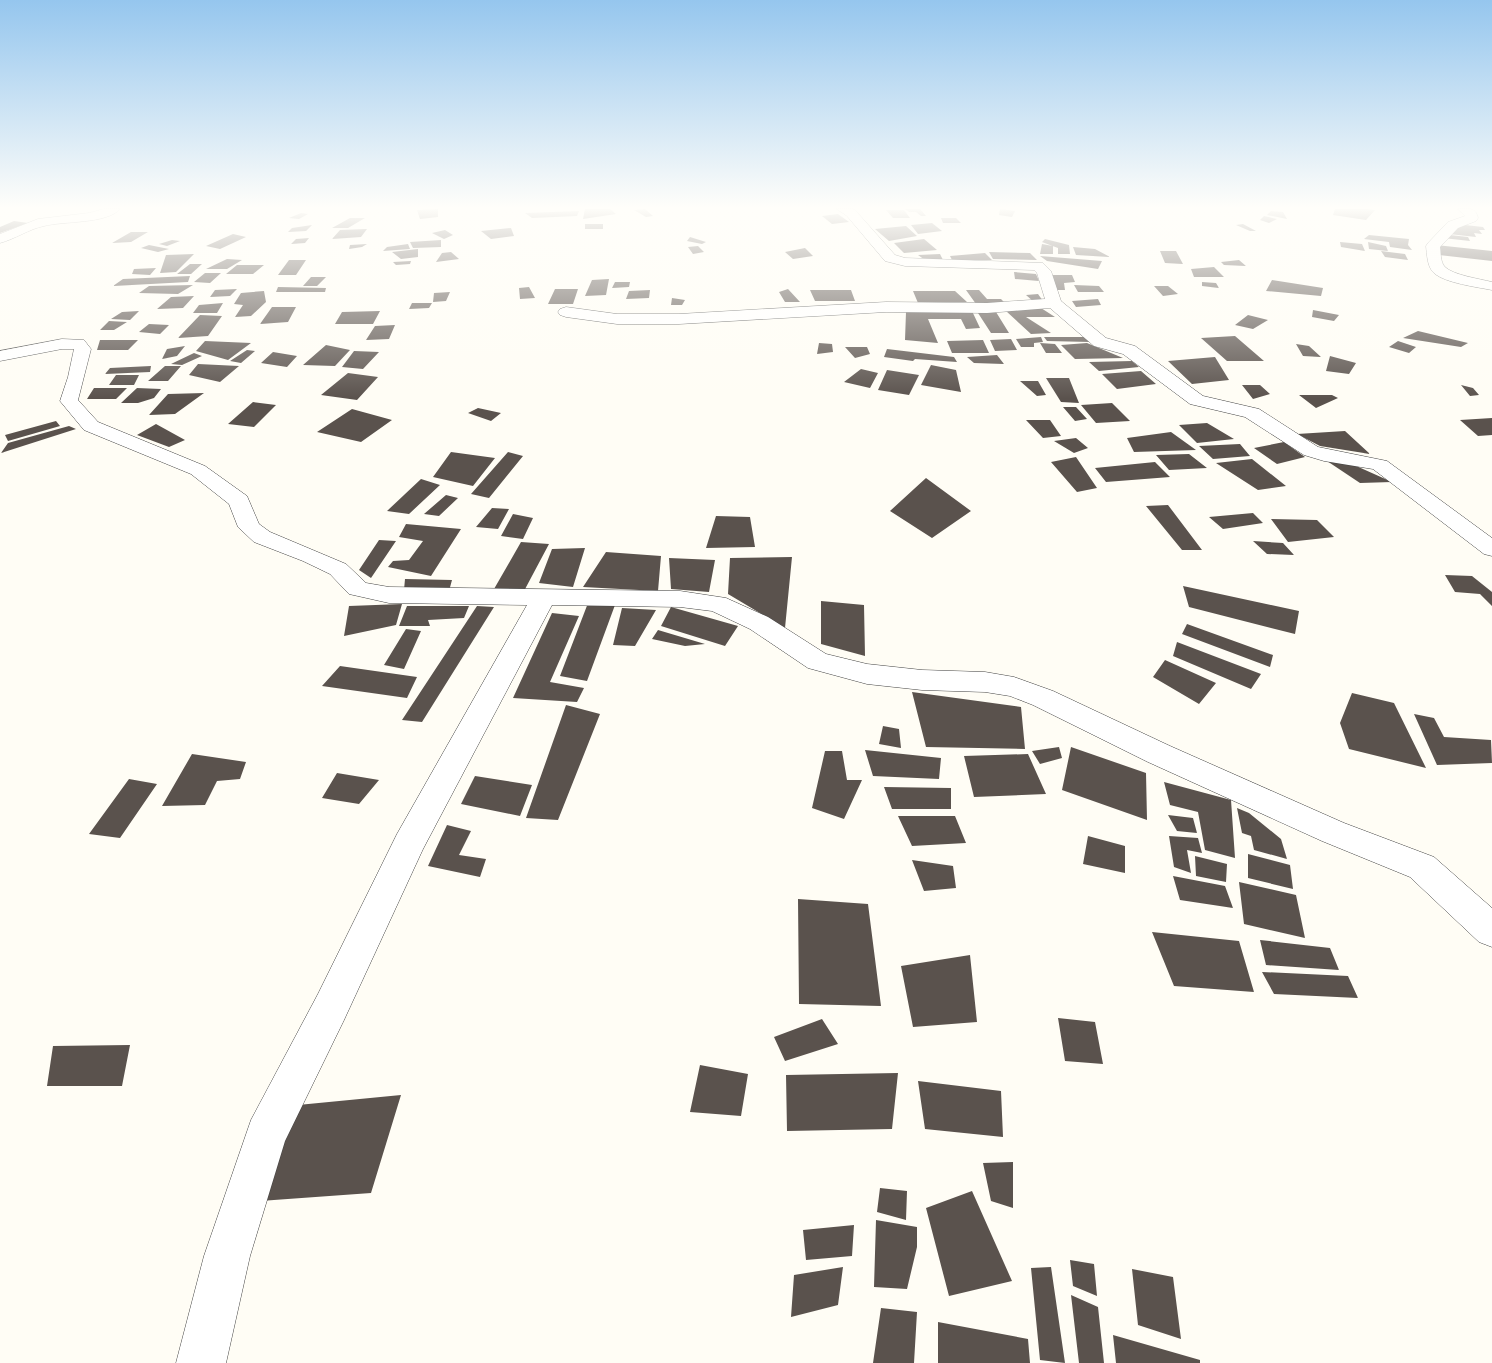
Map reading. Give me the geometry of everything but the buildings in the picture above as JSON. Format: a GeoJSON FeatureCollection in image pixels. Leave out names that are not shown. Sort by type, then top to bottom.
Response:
{"type":"FeatureCollection","features":[{"type":"Feature","properties":{"kind":"street"},"geometry":{"type":"LineString","coordinates":[[1045,273],[1054,303],[1100,342],[1128,350],[1139,356],[1197,400],[1252,414],[1311,450],[1324,455],[1380,465],[1492,549]]}},
{"type":"Feature","properties":{"kind":"street"},"geometry":{"type":"LineString","coordinates":[[1445,273],[1454,277],[1492,286]]}},
{"type":"Feature","properties":{"kind":"street"},"geometry":{"type":"LineString","coordinates":[[566,312],[617,319],[678,319],[886,307],[987,308],[1054,303]]}},
{"type":"Feature","properties":{"kind":"street"},"geometry":{"type":"LineString","coordinates":[[0,356],[62,344],[78,344],[83,349],[69,401],[91,426],[198,470],[239,501],[249,527],[262,538],[311,556],[338,569],[358,589],[389,595],[680,599],[717,604],[759,623],[817,661],[867,674],[922,680],[985,682],[1014,687],[1043,698],[1159,754],[1333,832],[1422,867],[1492,931]]}},
{"type":"Feature","properties":{"kind":"street"},"geometry":{"type":"LineString","coordinates":[[201,1363],[228,1256],[266,1135],[331,1007],[409,844],[544,597]]}}]}
